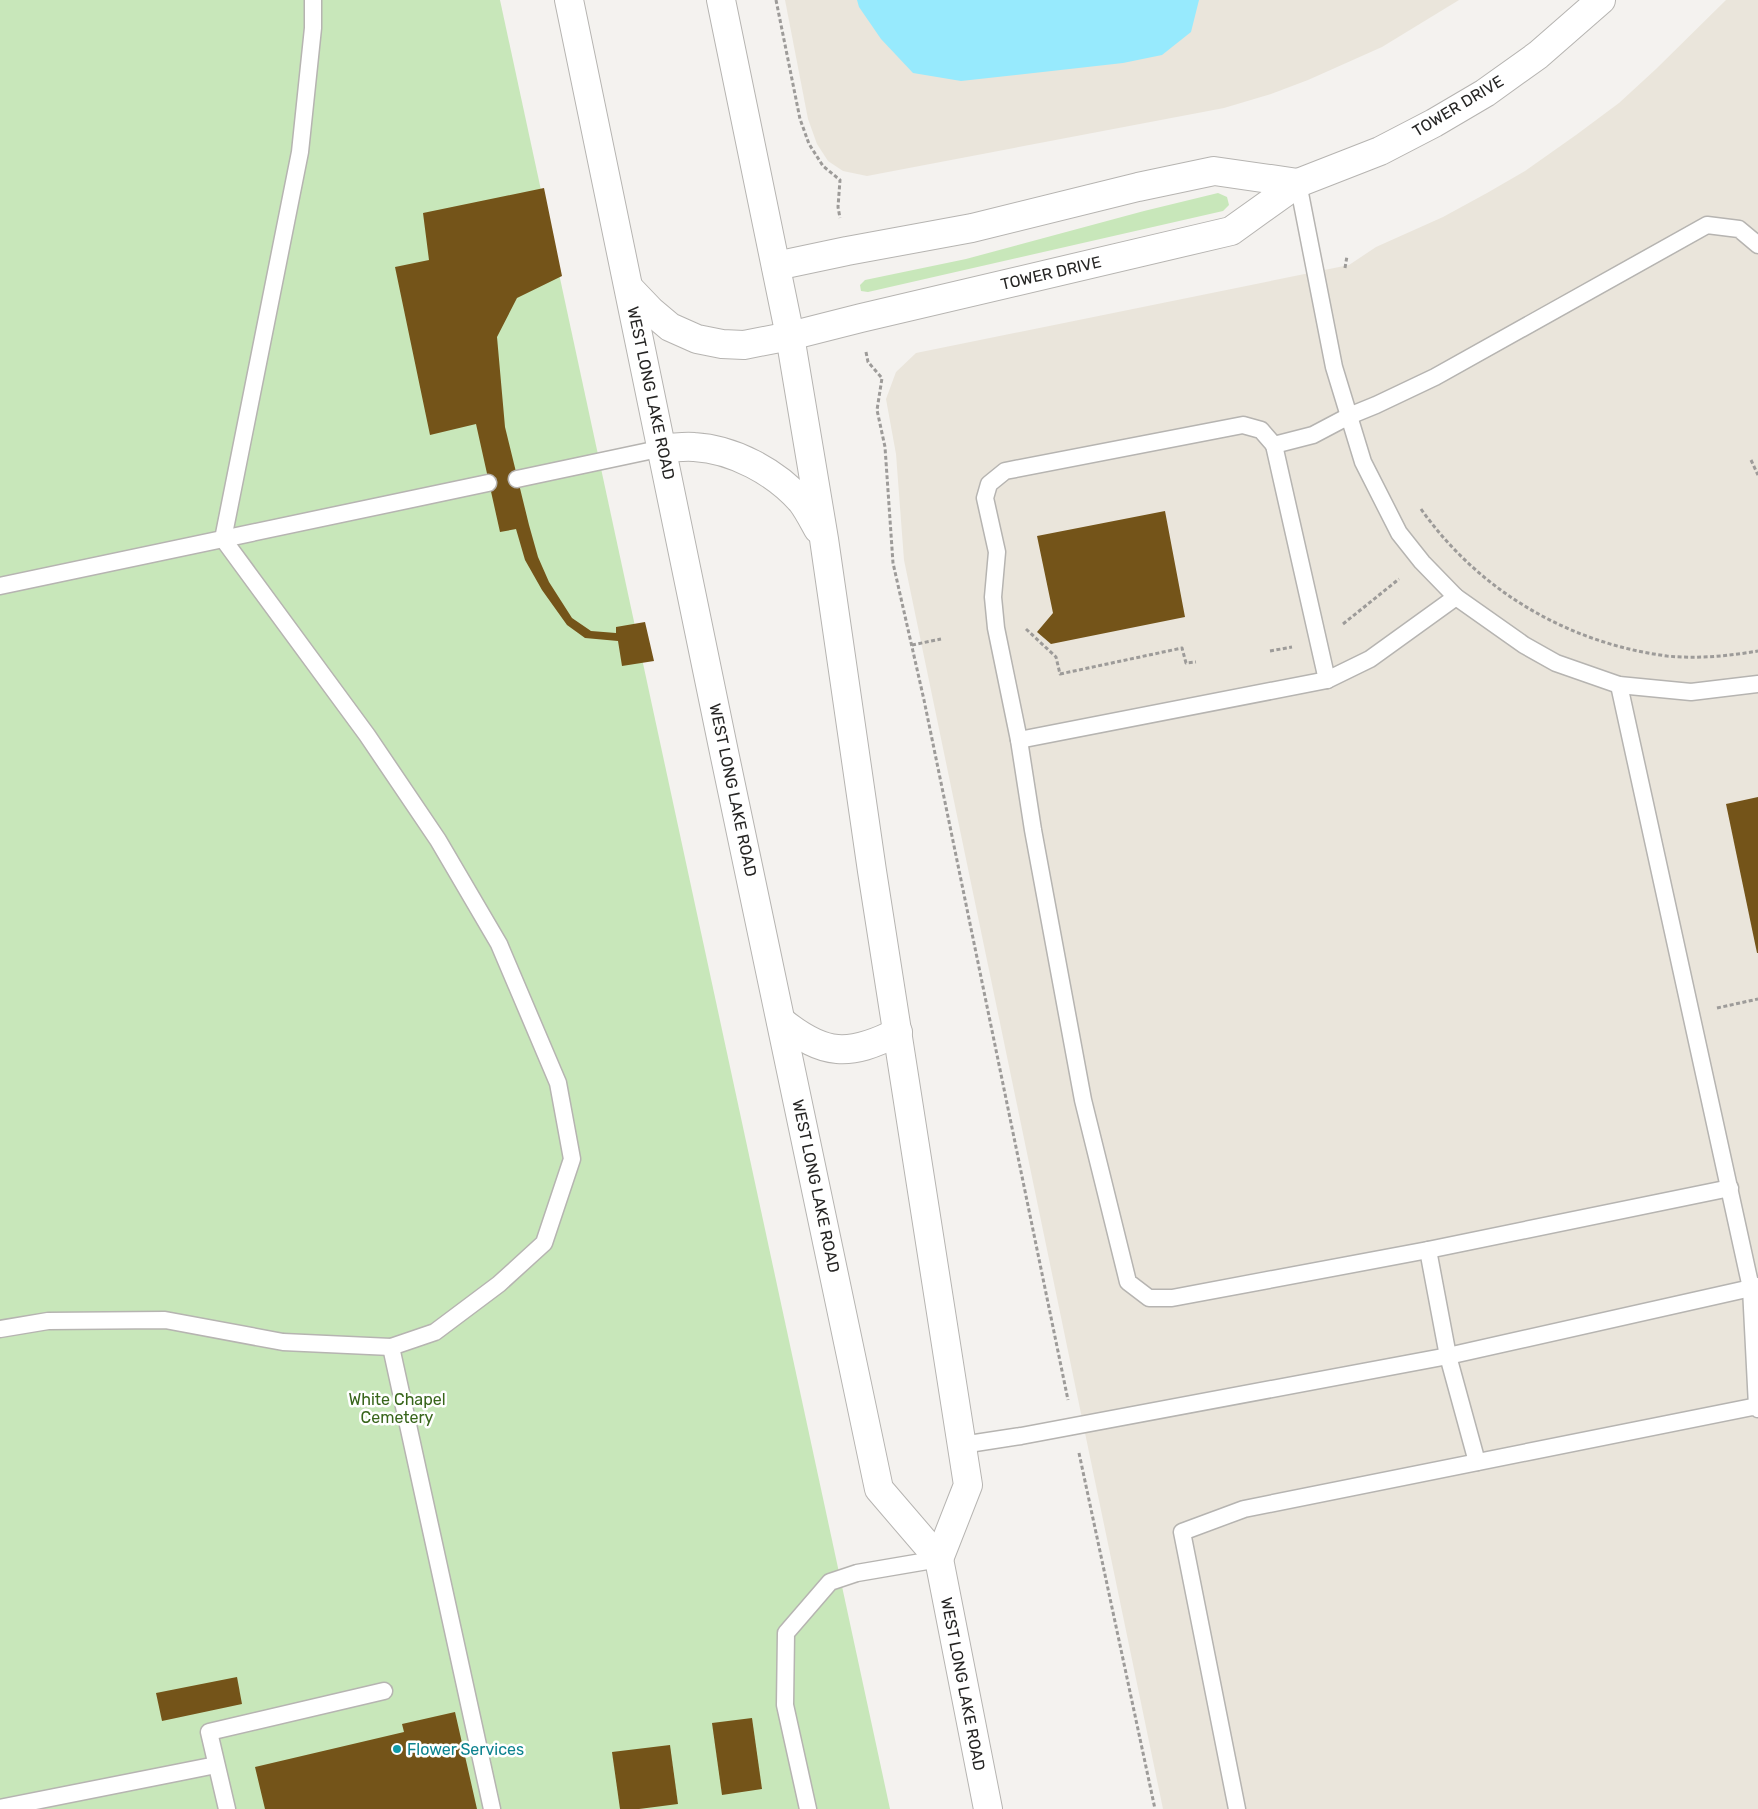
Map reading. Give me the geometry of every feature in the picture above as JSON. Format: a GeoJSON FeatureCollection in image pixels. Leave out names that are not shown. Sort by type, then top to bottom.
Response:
{"type":"FeatureCollection","features":[{"type":"Feature","properties":{"kind":"main road","name":"WEST LONG LAKE ROAD"},"geometry":{"type":"LineString","coordinates":[[569,0],[879,1489],[939,1559],[988,1809]]}},
{"type":"Feature","properties":{"kind":"main road"},"geometry":{"type":"LineString","coordinates":[[721,0],[790,336],[824,539],[872,871],[968,1484],[939,1559]]}},
{"type":"Feature","properties":{"kind":"main road","name":"TOWER DRIVE"},"geometry":{"type":"LineString","coordinates":[[629,288],[651,312],[670,328],[697,339],[722,344],[744,345],[790,336],[871,315],[1231,231],[1298,183],[1380,151],[1434,123],[1485,93],[1538,55],[1601,0]]}},
{"type":"Feature","properties":{"kind":"main road","name":"TOWER DRIVE"},"geometry":{"type":"LineString","coordinates":[[776,266],[972,228],[1138,187],[1214,171],[1298,183]]}},
{"type":"Feature","properties":{"kind":"main road"},"geometry":{"type":"LineString","coordinates":[[663,448],[694,447],[721,451],[748,462],[774,477],[802,503],[824,539]]}},
{"type":"Feature","properties":{"kind":"main road"},"geometry":{"type":"LineString","coordinates":[[782,1020],[800,1036],[824,1048],[850,1050],[875,1044],[898,1032]]}},
{"type":"Feature","properties":{"kind":"lane"},"geometry":{"type":"LineString","coordinates":[[0,1330],[48,1321],[165,1320],[283,1342],[391,1347],[435,1332],[499,1284],[544,1243],[572,1158],[558,1083],[499,944],[438,840],[367,735],[223,539],[300,152],[313,0]]}},
{"type":"Feature","properties":{"kind":"lane"},"geometry":{"type":"LineString","coordinates":[[1298,183],[1334,367],[1363,462],[1399,533],[1422,562],[1456,597],[1524,645],[1556,664],[1619,685],[1691,692],[1758,684]]}},
{"type":"Feature","properties":{"kind":"lane"},"geometry":{"type":"LineString","coordinates":[[1274,445],[1313,435],[1349,416],[1435,377],[1707,225],[1739,229],[1758,245]]}},
{"type":"Feature","properties":{"kind":"lane"},"geometry":{"type":"LineString","coordinates":[[1326,680],[1274,445],[1261,430],[1243,425],[1005,471],[989,484],[985,498],[996,552],[993,597],[996,628],[1019,740],[1033,830],[1083,1100],[1128,1282],[1149,1298],[1172,1298],[1428,1250],[1730,1188]]}},
{"type":"Feature","properties":{"kind":"lane"},"geometry":{"type":"LineString","coordinates":[[517,479],[663,448]]}},
{"type":"Feature","properties":{"kind":"lane"},"geometry":{"type":"LineString","coordinates":[[0,586],[488,483]]}},
{"type":"Feature","properties":{"kind":"lane"},"geometry":{"type":"LineString","coordinates":[[1019,740],[1326,680],[1370,659],[1456,597]]}},
{"type":"Feature","properties":{"kind":"lane"},"geometry":{"type":"LineString","coordinates":[[1238,1809],[1182,1532],[1244,1509],[1758,1407],[1755,1287],[1730,1188],[1619,685]]}},
{"type":"Feature","properties":{"kind":"lane"},"geometry":{"type":"LineString","coordinates":[[1428,1250],[1448,1356],[1477,1462]]}},
{"type":"Feature","properties":{"kind":"lane"},"geometry":{"type":"LineString","coordinates":[[962,1445],[1448,1356],[1755,1287]]}},
{"type":"Feature","properties":{"kind":"lane"},"geometry":{"type":"LineString","coordinates":[[391,1347],[492,1809]]}},
{"type":"Feature","properties":{"kind":"lane"},"geometry":{"type":"LineString","coordinates":[[808,1809],[785,1705],[786,1633],[830,1582],[857,1573],[939,1559]]}},
{"type":"Feature","properties":{"kind":"lane"},"geometry":{"type":"LineString","coordinates":[[227,1809],[209,1732],[384,1691]]}},
{"type":"Feature","properties":{"kind":"lane"},"geometry":{"type":"LineString","coordinates":[[0,1808],[216,1765]]}},
{"type":"Feature","properties":{"kind":"path"},"geometry":{"type":"LineString","coordinates":[[776,0],[800,119],[809,144],[823,166],[840,180],[838,207]]}},
{"type":"Feature","properties":{"kind":"path"},"geometry":{"type":"LineString","coordinates":[[868,362],[882,378],[877,410],[885,448],[893,563],[912,645],[1155,1809]]}},
{"type":"Feature","properties":{"kind":"path"},"geometry":{"type":"LineString","coordinates":[[1751,460],[1758,475]]}},
{"type":"Feature","properties":{"kind":"path"},"geometry":{"type":"LineString","coordinates":[[1418,504],[1446,540],[1477,572],[1509,597],[1546,620],[1593,639],[1642,652],[1669,656],[1697,657],[1758,652]]}},
{"type":"Feature","properties":{"kind":"path"},"geometry":{"type":"LineString","coordinates":[[1341,626],[1402,577]]}},
{"type":"Feature","properties":{"kind":"path"},"geometry":{"type":"LineString","coordinates":[[1019,623],[1056,657],[1060,674],[1182,648],[1186,663],[1196,662]]}},
{"type":"Feature","properties":{"kind":"path"},"geometry":{"type":"LineString","coordinates":[[912,645],[941,639]]}},
{"type":"Feature","properties":{"kind":"path"},"geometry":{"type":"LineString","coordinates":[[1270,651],[1297,646]]}},
{"type":"Feature","properties":{"kind":"path"},"geometry":{"type":"LineString","coordinates":[[1712,1009],[1758,998]]}},
{"type":"Feature","properties":{"kind":"shaded area"},"geometry":{"type":"Polygon","coordinates":[[[785,0],[1459,0],[1382,47],[1308,80],[1271,94],[1224,108],[867,176],[843,171],[828,161],[817,144],[808,119],[785,0]]]}},
{"type":"Feature","properties":{"kind":"shaded area"},"geometry":{"type":"Polygon","coordinates":[[[1726,0],[1758,0],[1758,1809],[1163,1809],[904,560],[896,454],[886,399],[896,372],[916,353],[1349,265],[1376,247],[1443,217],[1525,171],[1619,103],[1726,0]]]}},
{"type":"Feature","properties":{"kind":"green space","name":"White Chapel Cemetery"},"geometry":{"type":"Polygon","coordinates":[[[0,0],[500,0],[890,1809],[0,1809],[0,0]]]}},
{"type":"Feature","properties":{"kind":"green space"},"geometry":{"type":"Polygon","coordinates":[[[1218,193],[1227,197],[1229,205],[1223,211],[868,292],[861,291],[860,285],[865,280],[966,259],[1218,193]]]}},
{"type":"Feature","properties":{"kind":"water"},"geometry":{"type":"Polygon","coordinates":[[[857,0],[1199,0],[1191,32],[1162,55],[1123,63],[961,81],[913,73],[881,39],[859,7],[857,0]]]}},
{"type":"Feature","properties":{"kind":"building"},"geometry":{"type":"Polygon","coordinates":[[[544,188],[562,276],[517,298],[497,337],[505,427],[538,557],[549,582],[572,618],[591,631],[616,633],[616,627],[645,622],[654,661],[622,666],[618,641],[585,638],[567,625],[542,590],[525,560],[516,529],[500,532],[476,424],[430,435],[395,267],[429,260],[423,213],[544,188]]]}},
{"type":"Feature","properties":{"kind":"building"},"geometry":{"type":"Polygon","coordinates":[[[1165,511],[1185,617],[1051,644],[1037,632],[1053,613],[1037,536],[1165,511]]]}},
{"type":"Feature","properties":{"kind":"building"},"geometry":{"type":"Polygon","coordinates":[[[1758,797],[1758,953],[1757,953],[1726,804],[1758,797]]]}},
{"type":"Feature","properties":{"kind":"building"},"geometry":{"type":"Polygon","coordinates":[[[237,1677],[242,1704],[162,1721],[156,1693],[237,1677]]]}},
{"type":"Feature","properties":{"kind":"building","name":"Flower Services"},"geometry":{"type":"Polygon","coordinates":[[[455,1712],[477,1809],[265,1809],[255,1767],[404,1732],[402,1724],[455,1712]]]}},
{"type":"Feature","properties":{"kind":"building"},"geometry":{"type":"Polygon","coordinates":[[[752,1718],[762,1789],[722,1795],[712,1723],[752,1718]]]}},
{"type":"Feature","properties":{"kind":"building"},"geometry":{"type":"Polygon","coordinates":[[[670,1745],[678,1804],[639,1809],[620,1809],[612,1752],[670,1745]]]}},
{"type":"Feature","properties":{"kind":"place","name":"Flower Services"},"geometry":{"type":"Point","coordinates":[397,1749]}}]}
